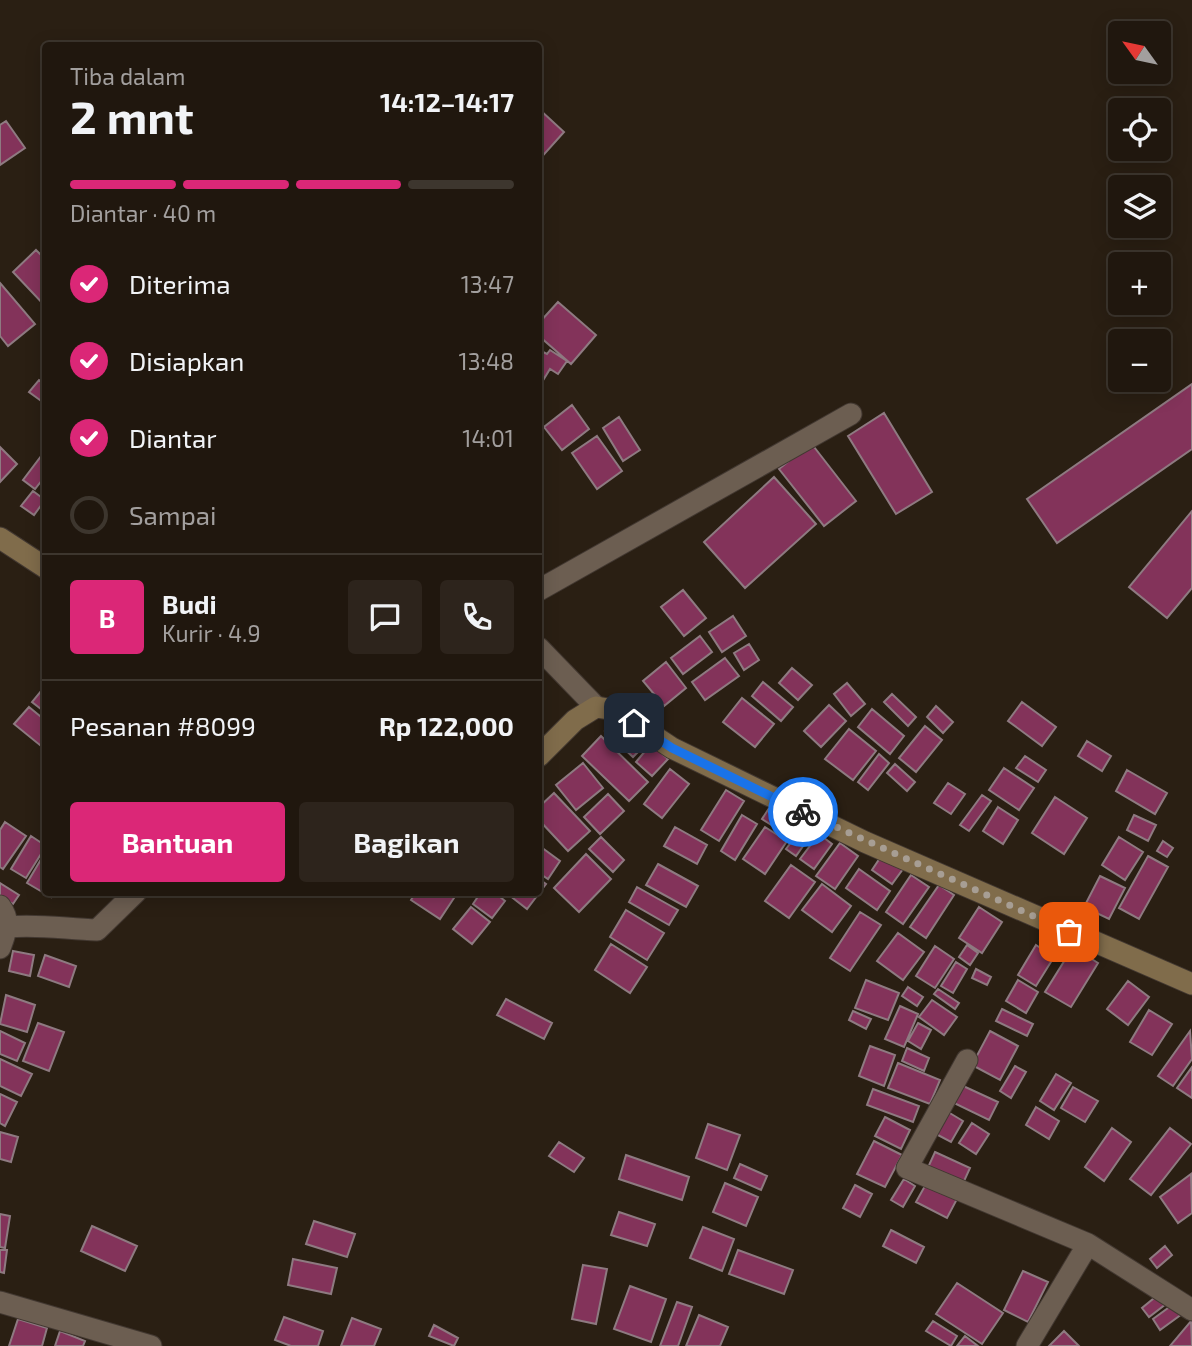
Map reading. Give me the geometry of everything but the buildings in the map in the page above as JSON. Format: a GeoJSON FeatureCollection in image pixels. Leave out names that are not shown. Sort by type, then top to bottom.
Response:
{"type":"FeatureCollection","features":[{"type":"Feature","properties":{"kind":"street"},"geometry":{"type":"LineString","coordinates":[[542,588],[852,414]]}},
{"type":"Feature","properties":{"kind":"street"},"geometry":{"type":"LineString","coordinates":[[0,538],[42,565]]}},
{"type":"Feature","properties":{"kind":"street"},"geometry":{"type":"LineString","coordinates":[[542,651],[596,707],[615,710],[672,748],[865,842],[1192,984]]}},
{"type":"Feature","properties":{"kind":"street"},"geometry":{"type":"LineString","coordinates":[[542,753],[575,720],[596,707]]}},
{"type":"Feature","properties":{"kind":"street"},"geometry":{"type":"LineString","coordinates":[[8,927],[35,924],[60,929],[97,930],[132,896]]}},
{"type":"Feature","properties":{"kind":"street"},"geometry":{"type":"LineString","coordinates":[[0,906],[7,917],[8,927],[0,948]]}},
{"type":"Feature","properties":{"kind":"street"},"geometry":{"type":"LineString","coordinates":[[967,1060],[907,1168],[1088,1244],[1192,1310]]}},
{"type":"Feature","properties":{"kind":"street"},"geometry":{"type":"LineString","coordinates":[[1027,1346],[1088,1244]]}},
{"type":"Feature","properties":{"kind":"street"},"geometry":{"type":"LineString","coordinates":[[0,1302],[151,1346]]}},
{"type":"Feature","properties":{"kind":"way so far"},"geometry":{"type":"LineString","coordinates":[[803,812],[1069,932]]}},
{"type":"Feature","properties":{"kind":"route"},"geometry":{"type":"LineString","coordinates":[[634,723],[672,748],[803,812]]}}]}
